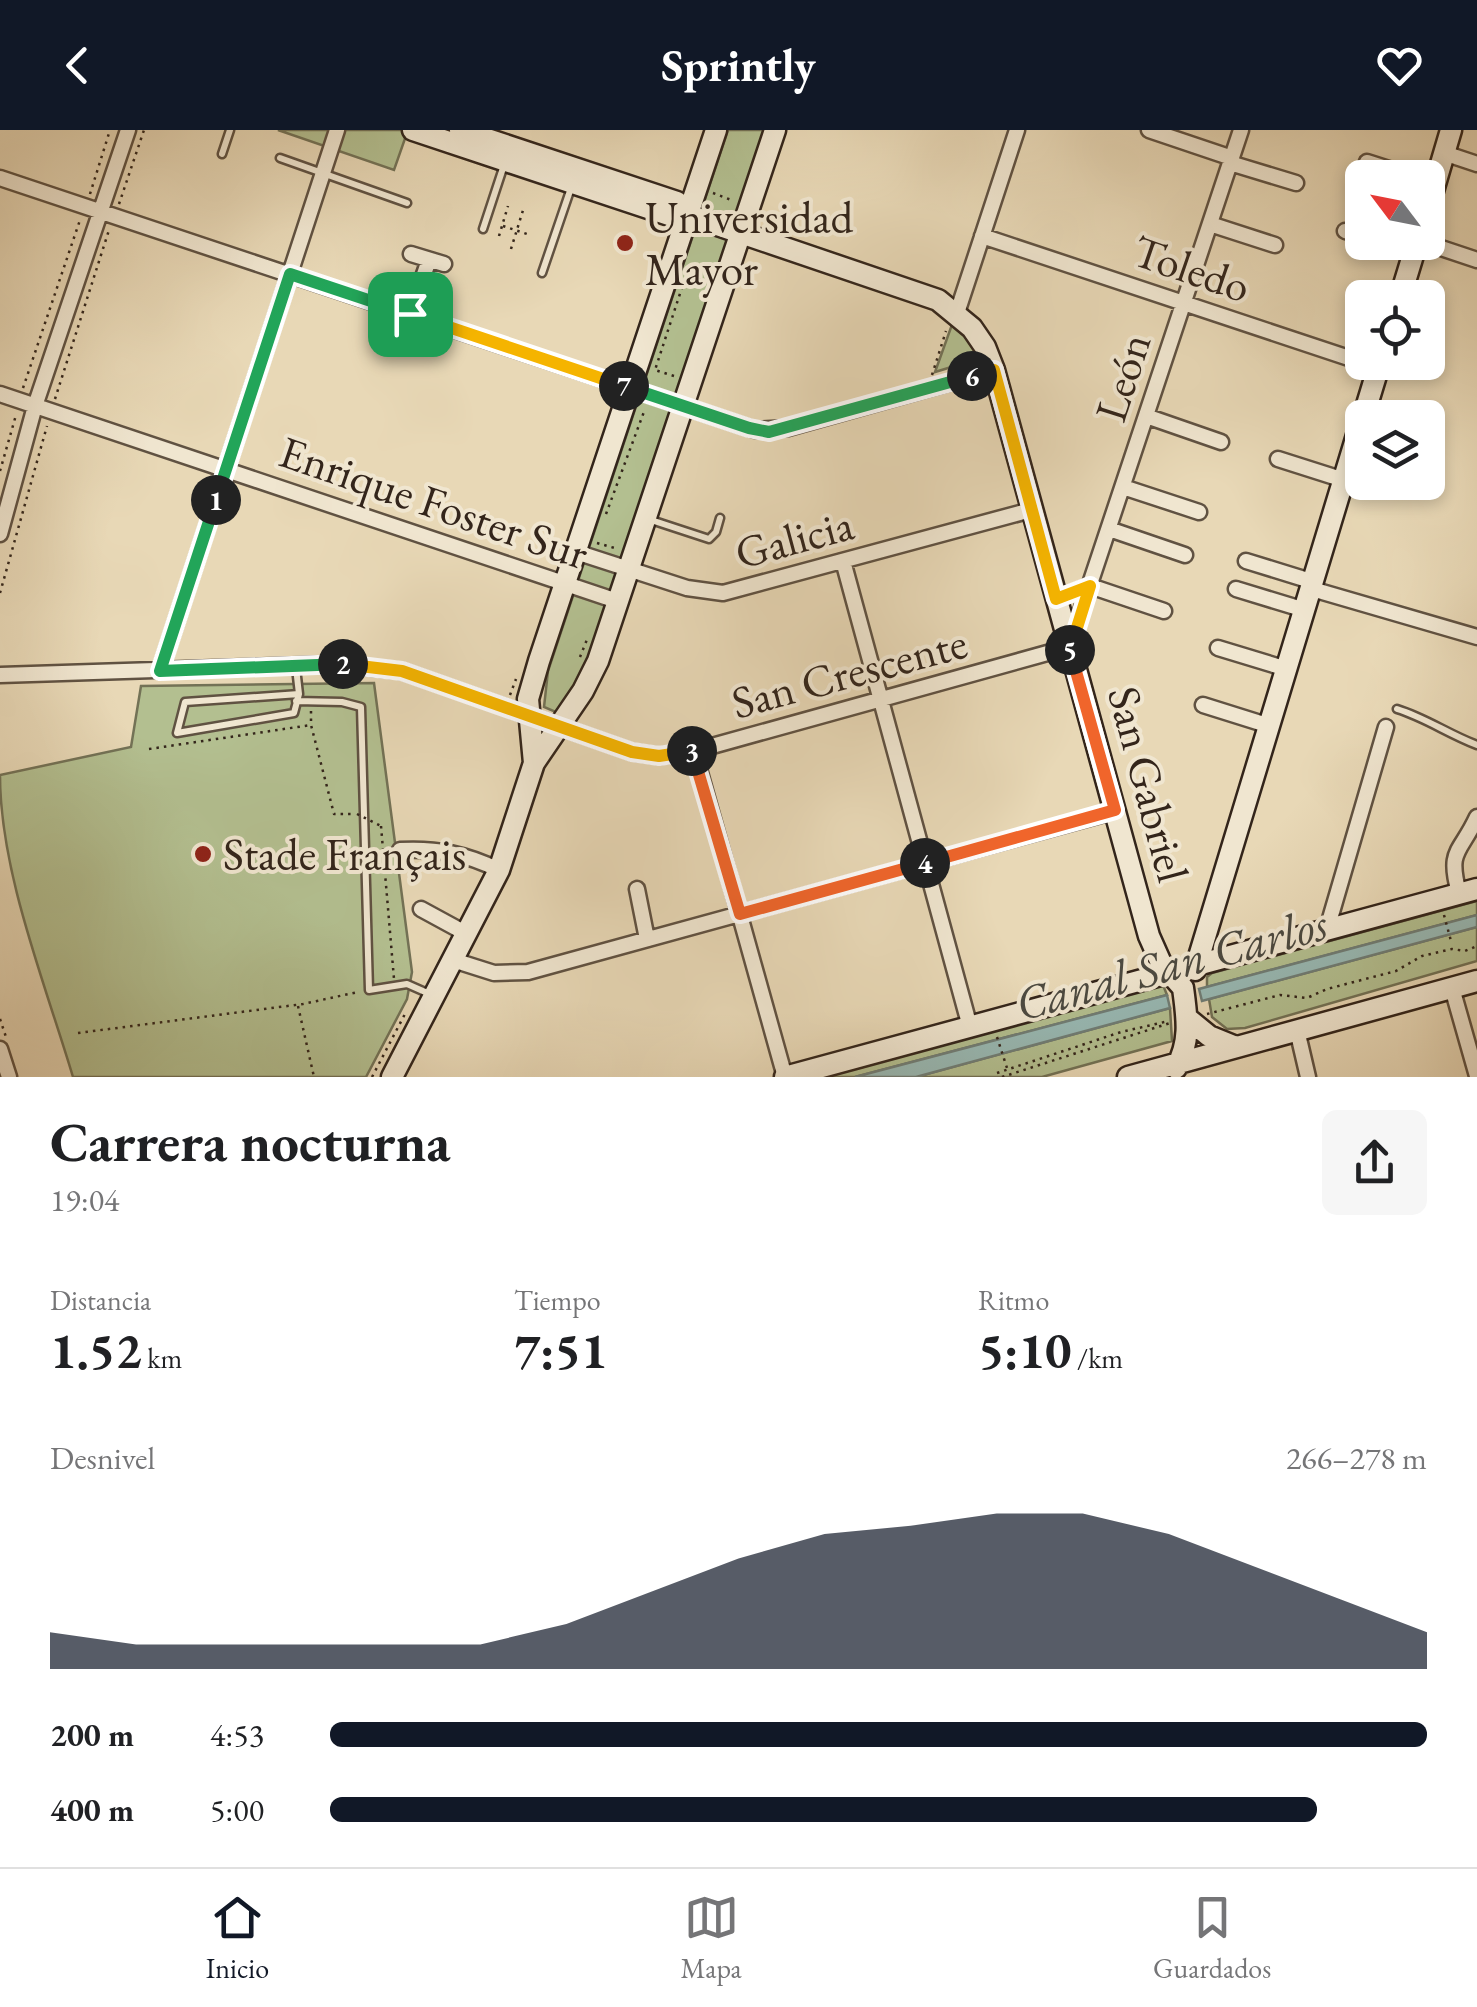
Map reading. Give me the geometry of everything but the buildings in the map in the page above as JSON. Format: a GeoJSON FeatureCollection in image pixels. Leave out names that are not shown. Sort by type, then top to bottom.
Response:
{"type":"FeatureCollection","features":[{"type":"Feature","properties":{"kind":"street"},"geometry":{"type":"LineString","coordinates":[[0,534],[35,406],[128,130]]}},
{"type":"Feature","properties":{"kind":"street"},"geometry":{"type":"LineString","coordinates":[[160,671],[337,130]]}},
{"type":"Feature","properties":{"kind":"street"},"geometry":{"type":"LineString","coordinates":[[413,130],[672,216],[688,214],[928,295],[954,315],[1018,130]]}},
{"type":"Feature","properties":{"kind":"street"},"geometry":{"type":"LineString","coordinates":[[460,130],[677,202],[688,214]]}},
{"type":"Feature","properties":{"kind":"street"},"geometry":{"type":"LineString","coordinates":[[534,763],[528,699],[538,661],[566,584],[586,547],[631,388],[716,130]]}},
{"type":"Feature","properties":{"kind":"street"},"geometry":{"type":"LineString","coordinates":[[392,1077],[426,993],[453,960],[499,870],[534,763],[598,661],[775,130]]}},
{"type":"Feature","properties":{"kind":"street"},"geometry":{"type":"LineString","coordinates":[[1149,130],[1296,183]]}},
{"type":"Feature","properties":{"kind":"street","name":"León"},"geometry":{"type":"LineString","coordinates":[[1070,647],[1241,130]]}},
{"type":"Feature","properties":{"kind":"street"},"geometry":{"type":"LineString","coordinates":[[1441,160],[1451,130]]}},
{"type":"Feature","properties":{"kind":"street"},"geometry":{"type":"LineString","coordinates":[[1444,153],[1477,164]]}},
{"type":"Feature","properties":{"kind":"street"},"geometry":{"type":"LineString","coordinates":[[0,178],[749,428],[776,431],[994,370]]}},
{"type":"Feature","properties":{"kind":"street"},"geometry":{"type":"LineString","coordinates":[[1210,224],[1276,245]]}},
{"type":"Feature","properties":{"kind":"street","name":"Toledo"},"geometry":{"type":"LineString","coordinates":[[982,236],[1345,354]]}},
{"type":"Feature","properties":{"kind":"street"},"geometry":{"type":"LineString","coordinates":[[1445,252],[1477,260]]}},
{"type":"Feature","properties":{"kind":"street"},"geometry":{"type":"LineString","coordinates":[[410,314],[436,262],[411,254]]}},
{"type":"Feature","properties":{"kind":"street","name":"San Gabriel"},"geometry":{"type":"LineString","coordinates":[[954,315],[978,337],[994,370],[1149,936],[1185,1001]]}},
{"type":"Feature","properties":{"kind":"street","name":"Enrique Foster Sur"},"geometry":{"type":"LineString","coordinates":[[0,394],[617,601]]}},
{"type":"Feature","properties":{"kind":"street"},"geometry":{"type":"LineString","coordinates":[[1146,416],[1221,442]]}},
{"type":"Feature","properties":{"kind":"street"},"geometry":{"type":"LineString","coordinates":[[1278,459],[1344,480]]}},
{"type":"Feature","properties":{"kind":"street"},"geometry":{"type":"LineString","coordinates":[[1175,1070],[1187,1041],[1185,1001],[1345,477]]}},
{"type":"Feature","properties":{"kind":"street"},"geometry":{"type":"LineString","coordinates":[[1123,486],[1198,512]]}},
{"type":"Feature","properties":{"kind":"street","name":"Galicia"},"geometry":{"type":"LineString","coordinates":[[586,547],[628,569],[686,588],[723,593],[1031,510]]}},
{"type":"Feature","properties":{"kind":"street"},"geometry":{"type":"LineString","coordinates":[[1108,529],[1185,555]]}},
{"type":"Feature","properties":{"kind":"street"},"geometry":{"type":"LineString","coordinates":[[843,561],[970,1027]]}},
{"type":"Feature","properties":{"kind":"street"},"geometry":{"type":"LineString","coordinates":[[1246,561],[1310,594]]}},
{"type":"Feature","properties":{"kind":"street"},"geometry":{"type":"LineString","coordinates":[[1056,599],[1090,586],[1164,612]]}},
{"type":"Feature","properties":{"kind":"street"},"geometry":{"type":"LineString","coordinates":[[1236,590],[1310,594],[1477,636]]}},
{"type":"Feature","properties":{"kind":"street","name":"San Crescente"},"geometry":{"type":"LineString","coordinates":[[0,674],[337,664],[402,671],[646,754],[670,755],[1070,647]]}},
{"type":"Feature","properties":{"kind":"street"},"geometry":{"type":"LineString","coordinates":[[1218,648],[1287,670]]}},
{"type":"Feature","properties":{"kind":"street"},"geometry":{"type":"LineString","coordinates":[[1203,705],[1270,726]]}},
{"type":"Feature","properties":{"kind":"street"},"geometry":{"type":"LineString","coordinates":[[1327,929],[1386,727]]}},
{"type":"Feature","properties":{"kind":"street"},"geometry":{"type":"LineString","coordinates":[[694,750],[785,1077],[970,1027],[1185,1001]]}},
{"type":"Feature","properties":{"kind":"street"},"geometry":{"type":"LineString","coordinates":[[453,960],[481,971],[517,974],[1115,810]]}},
{"type":"Feature","properties":{"kind":"street"},"geometry":{"type":"LineString","coordinates":[[1198,963],[1468,891],[1454,873],[1455,853],[1477,817]]}},
{"type":"Feature","properties":{"kind":"street"},"geometry":{"type":"LineString","coordinates":[[400,850],[434,848],[470,856],[499,870]]}},
{"type":"Feature","properties":{"kind":"street"},"geometry":{"type":"LineString","coordinates":[[637,890],[648,939]]}},
{"type":"Feature","properties":{"kind":"street"},"geometry":{"type":"LineString","coordinates":[[420,909],[467,934]]}},
{"type":"Feature","properties":{"kind":"street"},"geometry":{"type":"LineString","coordinates":[[1134,1076],[1175,1070],[1296,1030],[1477,981]]}},
{"type":"Feature","properties":{"kind":"street"},"geometry":{"type":"LineString","coordinates":[[1452,988],[1477,1076]]}},
{"type":"Feature","properties":{"kind":"street"},"geometry":{"type":"LineString","coordinates":[[1185,1001],[1210,1036],[1236,1048]]}},
{"type":"Feature","properties":{"kind":"street"},"geometry":{"type":"LineString","coordinates":[[1296,1030],[1308,1077]]}},
{"type":"Feature","properties":{"kind":"street"},"geometry":{"type":"LineString","coordinates":[[1,1057],[8,1077]]}},
{"type":"Feature","properties":{"kind":"lane"},"geometry":{"type":"LineString","coordinates":[[222,154],[230,130]]}},
{"type":"Feature","properties":{"kind":"lane"},"geometry":{"type":"LineString","coordinates":[[280,158],[407,203]]}},
{"type":"Feature","properties":{"kind":"lane"},"geometry":{"type":"LineString","coordinates":[[483,228],[505,161]]}},
{"type":"Feature","properties":{"kind":"lane"},"geometry":{"type":"LineString","coordinates":[[542,273],[572,184]]}},
{"type":"Feature","properties":{"kind":"lane"},"geometry":{"type":"LineString","coordinates":[[645,518],[709,538],[716,532],[720,518]]}},
{"type":"Feature","properties":{"kind":"lane"},"geometry":{"type":"LineString","coordinates":[[296,668],[297,698],[294,713],[178,733],[184,702],[297,698],[360,707],[369,990],[407,984],[426,993]]}},
{"type":"Feature","properties":{"kind":"lane"},"geometry":{"type":"LineString","coordinates":[[1397,709],[1477,745]]}},
{"type":"Feature","properties":{"kind":"path"},"geometry":{"type":"LineString","coordinates":[[0,593],[52,411],[100,211],[110,130]]}},
{"type":"Feature","properties":{"kind":"path"},"geometry":{"type":"LineString","coordinates":[[0,471],[20,401],[100,211],[144,130]]}},
{"type":"Feature","properties":{"kind":"path"},"geometry":{"type":"LineString","coordinates":[[712,193],[739,202]]}},
{"type":"Feature","properties":{"kind":"path"},"geometry":{"type":"LineString","coordinates":[[498,236],[508,206]]}},
{"type":"Feature","properties":{"kind":"path"},"geometry":{"type":"LineString","coordinates":[[510,248],[524,207]]}},
{"type":"Feature","properties":{"kind":"path"},"geometry":{"type":"LineString","coordinates":[[502,225],[527,234]]}},
{"type":"Feature","properties":{"kind":"path"},"geometry":{"type":"LineString","coordinates":[[932,377],[954,315]]}},
{"type":"Feature","properties":{"kind":"path"},"geometry":{"type":"LineString","coordinates":[[655,370],[676,376]]}},
{"type":"Feature","properties":{"kind":"path"},"geometry":{"type":"LineString","coordinates":[[586,547],[619,549]]}},
{"type":"Feature","properties":{"kind":"path"},"geometry":{"type":"LineString","coordinates":[[576,671],[593,623]]}},
{"type":"Feature","properties":{"kind":"path"},"geometry":{"type":"LineString","coordinates":[[310,700],[311,726],[334,814],[357,814],[381,826],[395,986]]}},
{"type":"Feature","properties":{"kind":"path"},"geometry":{"type":"LineString","coordinates":[[150,749],[311,726]]}},
{"type":"Feature","properties":{"kind":"path"},"geometry":{"type":"LineString","coordinates":[[1444,915],[1451,941]]}},
{"type":"Feature","properties":{"kind":"path"},"geometry":{"type":"LineString","coordinates":[[1000,1076],[1121,1032],[1185,1001],[1280,995],[1307,998],[1396,971],[1422,956],[1477,946]]}},
{"type":"Feature","properties":{"kind":"path"},"geometry":{"type":"LineString","coordinates":[[78,1033],[298,1005],[369,990]]}},
{"type":"Feature","properties":{"kind":"path"},"geometry":{"type":"LineString","coordinates":[[372,1077],[426,993]]}},
{"type":"Feature","properties":{"kind":"path"},"geometry":{"type":"LineString","coordinates":[[298,1005],[314,1077]]}},
{"type":"Feature","properties":{"kind":"path"},"geometry":{"type":"LineString","coordinates":[[996,1037],[1006,1068],[1000,1076]]}},
{"type":"Feature","properties":{"kind":"green space"},"geometry":{"type":"Polygon","coordinates":[[[278,130],[408,130],[394,170],[278,130]]]}},
{"type":"Feature","properties":{"kind":"green space"},"geometry":{"type":"Polygon","coordinates":[[[728,130],[768,130],[593,654],[558,713],[544,707],[548,671],[728,130]]]}},
{"type":"Feature","properties":{"kind":"green space"},"geometry":{"type":"Polygon","coordinates":[[[954,319],[981,358],[935,372],[954,319]]]}},
{"type":"Feature","properties":{"kind":"green space","name":"Stade Français"},"geometry":{"type":"Polygon","coordinates":[[[374,683],[412,972],[407,999],[366,1077],[73,1077],[16,888],[7,850],[0,775],[131,747],[141,686],[374,683]]]}},
{"type":"Feature","properties":{"kind":"green space"},"geometry":{"type":"Polygon","coordinates":[[[1477,901],[1477,915],[1207,987],[1207,977],[1212,973],[1477,901]]]}},
{"type":"Feature","properties":{"kind":"green space"},"geometry":{"type":"Polygon","coordinates":[[[1477,927],[1477,961],[1245,1028],[1227,1029],[1212,1017],[1209,999],[1477,927]]]}},
{"type":"Feature","properties":{"kind":"green space"},"geometry":{"type":"Polygon","coordinates":[[[1161,980],[1167,995],[855,1077],[813,1077],[1161,980]]]}},
{"type":"Feature","properties":{"kind":"green space"},"geometry":{"type":"Polygon","coordinates":[[[1170,1008],[1172,1041],[1042,1077],[916,1077],[1170,1008]]]}},
{"type":"Feature","properties":{"kind":"water"},"geometry":{"type":"Polygon","coordinates":[[[1477,915],[1477,927],[1202,1001],[1199,989],[1477,915]]]}},
{"type":"Feature","properties":{"kind":"water"},"geometry":{"type":"Polygon","coordinates":[[[1167,995],[1170,1008],[916,1077],[855,1077],[1167,995]]]}},
{"type":"Feature","properties":{"kind":"place","name":"Universidad Mayor"},"geometry":{"type":"Point","coordinates":[625,243]}},
{"type":"Feature","properties":{"kind":"place","name":"Stade Français"},"geometry":{"type":"Point","coordinates":[203,854]}},
{"type":"Feature","properties":{"kind":"route"},"geometry":{"type":"LineString","coordinates":[[290,274],[410,314],[762,431],[847,413],[994,370],[1056,599],[1090,586],[1070,647],[1115,810],[740,914],[694,750],[659,756],[632,752],[402,671],[376,667],[337,664],[160,671],[290,274]]}},
{"type":"Feature","properties":{"kind":"water label","name":"Canal San Carlos"},"geometry":{"type":"Point","coordinates":[1171,963]}}]}
